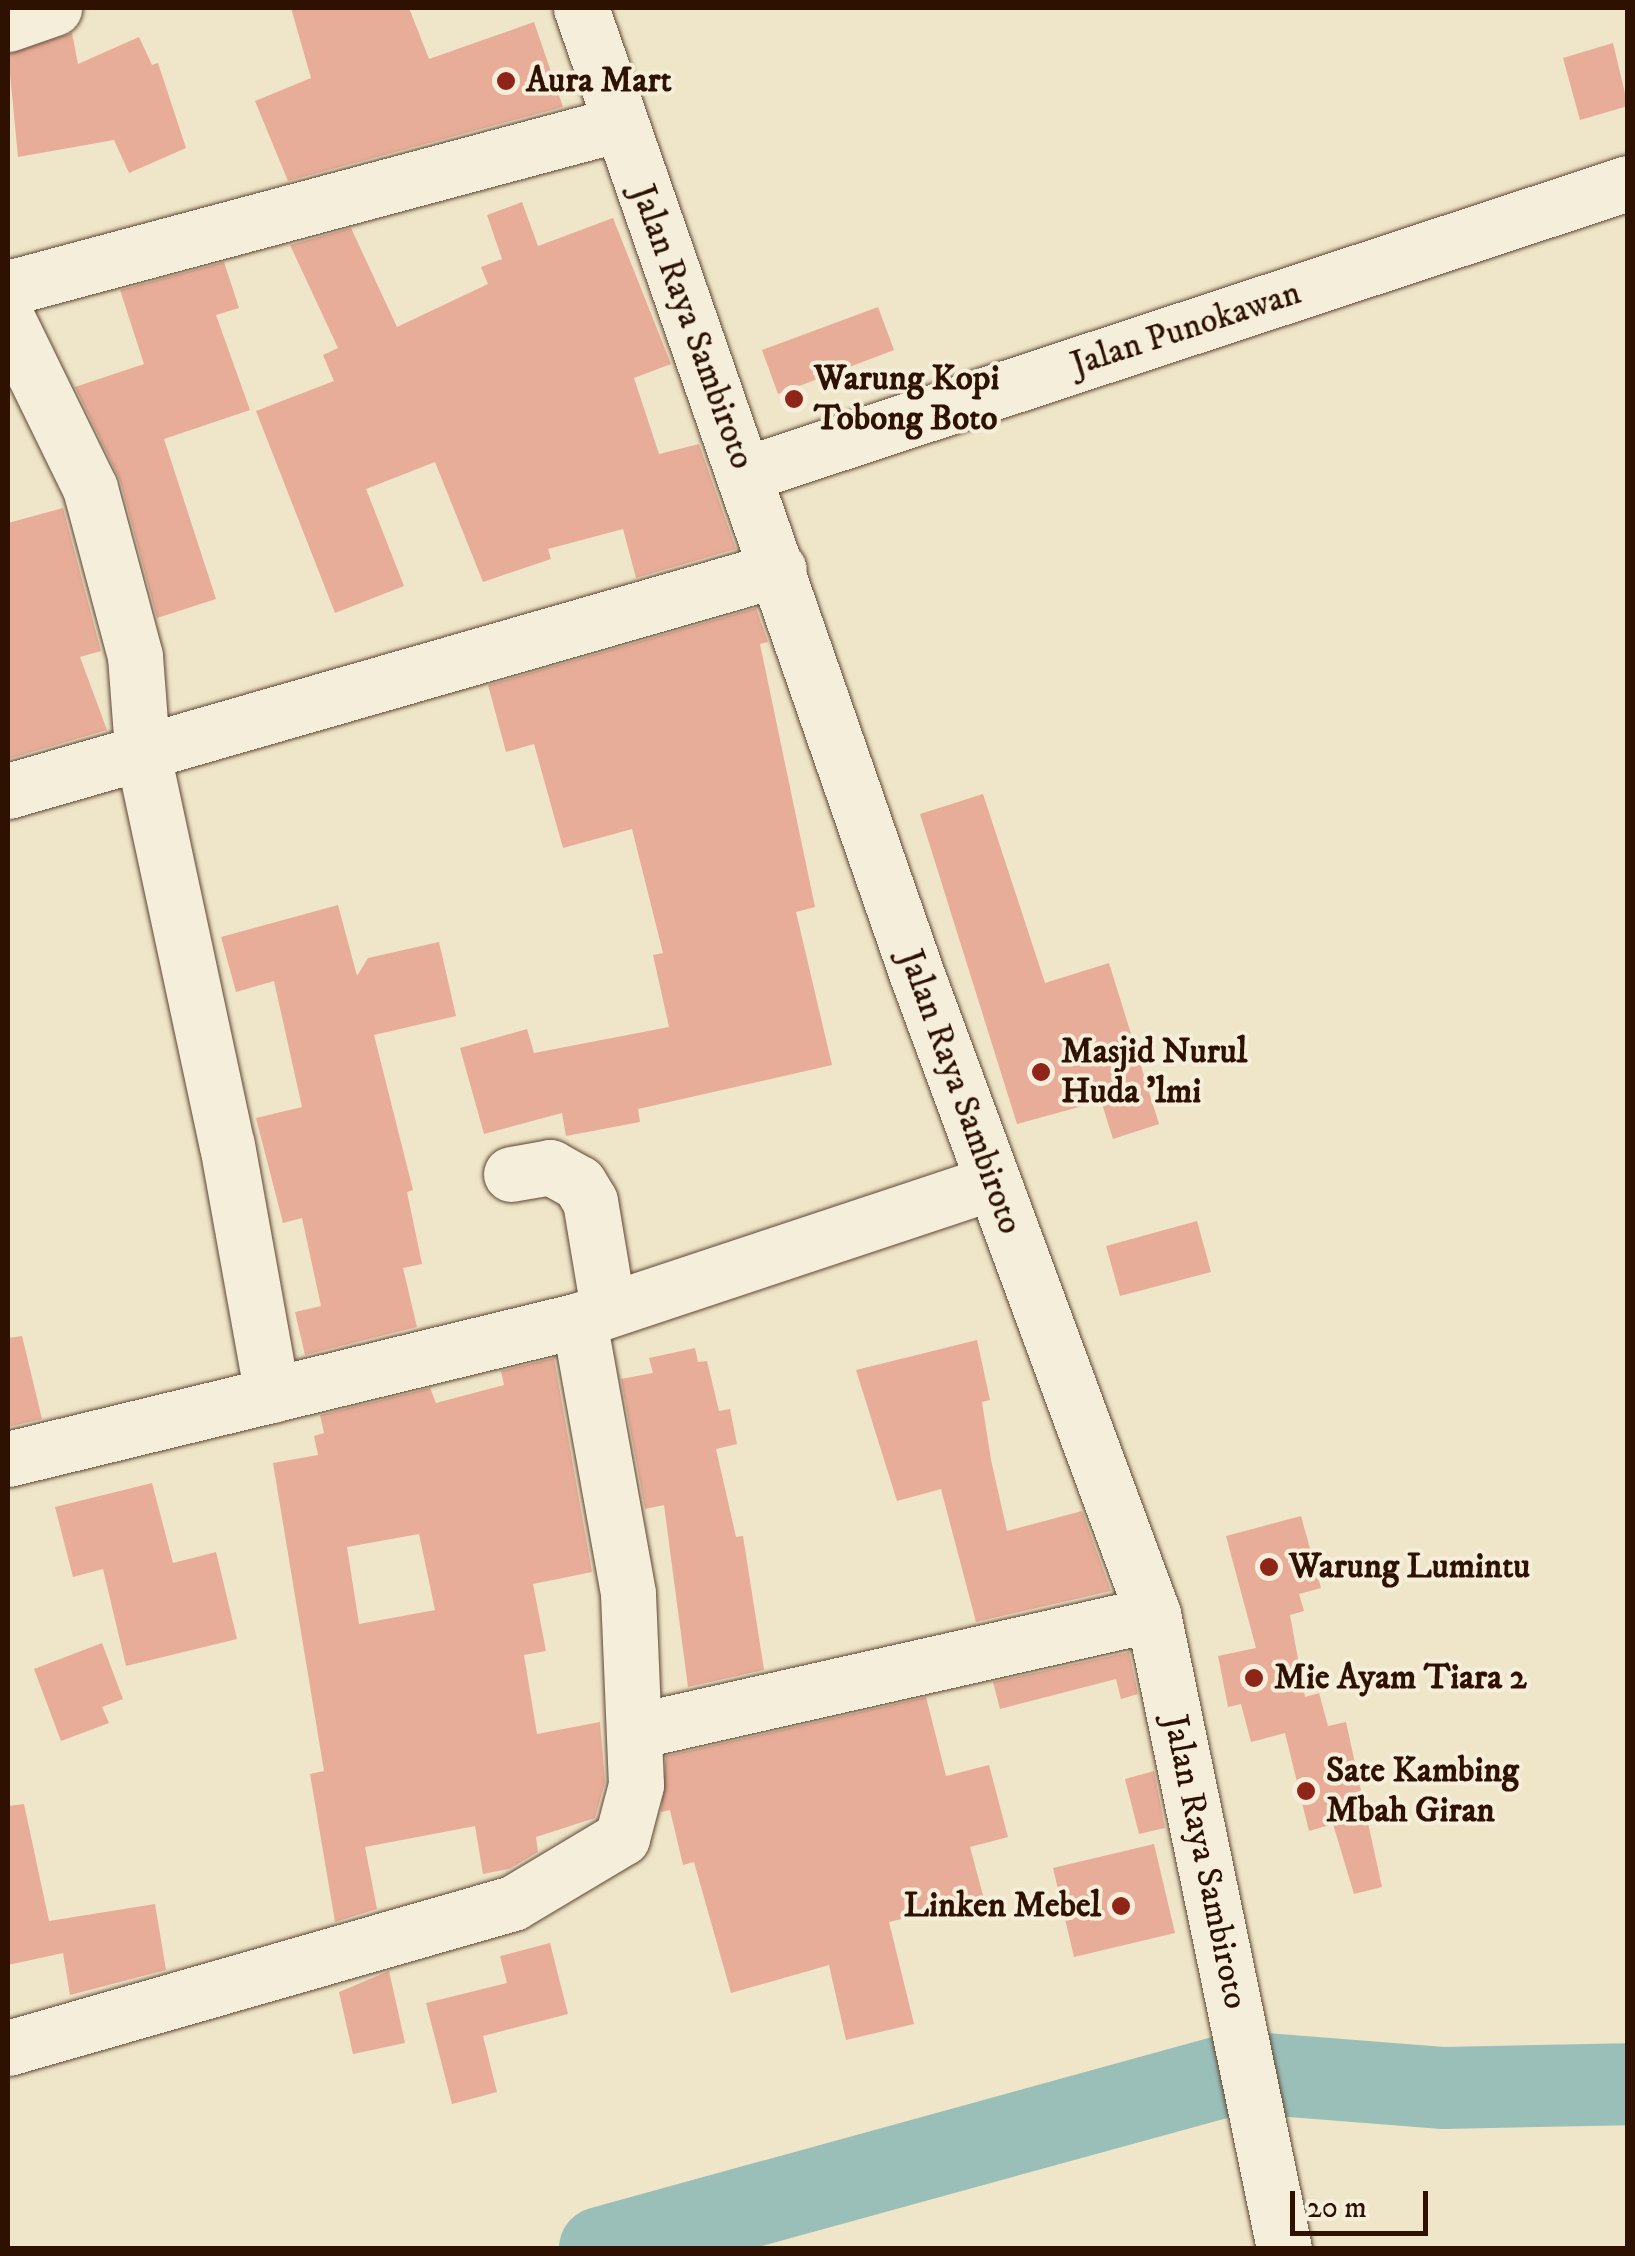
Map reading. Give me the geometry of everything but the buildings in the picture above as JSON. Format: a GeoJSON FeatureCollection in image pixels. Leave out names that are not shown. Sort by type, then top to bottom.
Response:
{"type":"FeatureCollection","features":[{"type":"Feature","properties":{"kind":"street"},"geometry":{"type":"LineString","coordinates":[[8,24],[54,8]]}},
{"type":"Feature","properties":{"kind":"street","name":"Jalan Raya Sambiroto"},"geometry":{"type":"LineString","coordinates":[[582,8],[619,124],[992,1183],[1153,1614],[1284,2248]]}},
{"type":"Feature","properties":{"kind":"street"},"geometry":{"type":"LineString","coordinates":[[8,288],[619,124]]}},
{"type":"Feature","properties":{"kind":"street","name":"Jalan Punokawan"},"geometry":{"type":"LineString","coordinates":[[745,474],[1628,183]]}},
{"type":"Feature","properties":{"kind":"street"},"geometry":{"type":"LineString","coordinates":[[8,320],[90,488],[135,656],[142,750],[227,1145],[272,1395]]}},
{"type":"Feature","properties":{"kind":"street"},"geometry":{"type":"LineString","coordinates":[[8,792],[142,750],[778,569]]}},
{"type":"Feature","properties":{"kind":"street"},"geometry":{"type":"LineString","coordinates":[[8,2048],[513,1903],[622,1838],[635,1800],[636,1731],[628,1593],[593,1314],[590,1201],[579,1183],[550,1168],[512,1174]]}},
{"type":"Feature","properties":{"kind":"street"},"geometry":{"type":"LineString","coordinates":[[8,1458],[593,1314],[992,1183]]}},
{"type":"Feature","properties":{"kind":"street"},"geometry":{"type":"LineString","coordinates":[[636,1731],[1153,1614]]}},
{"type":"Feature","properties":{"kind":"waterway"},"geometry":{"type":"LineString","coordinates":[[600,2248],[1240,2072],[1444,2088],[1628,2084]]}},
{"type":"Feature","properties":{"kind":"place","name":"Aura Mart"},"geometry":{"type":"Point","coordinates":[506,81]}},
{"type":"Feature","properties":{"kind":"place","name":"Warung Kopi Tobong Boto"},"geometry":{"type":"Point","coordinates":[794,399]}},
{"type":"Feature","properties":{"kind":"place","name":"Masjid Nurul Huda 'lmi"},"geometry":{"type":"Point","coordinates":[1041,1072]}},
{"type":"Feature","properties":{"kind":"place","name":"Warung Lumintu"},"geometry":{"type":"Point","coordinates":[1269,1567]}},
{"type":"Feature","properties":{"kind":"place","name":"Mie Ayam Tiara 2"},"geometry":{"type":"Point","coordinates":[1254,1678]}},
{"type":"Feature","properties":{"kind":"place","name":"Sate Kambing Mbah Giran"},"geometry":{"type":"Point","coordinates":[1306,1791]}},
{"type":"Feature","properties":{"kind":"place","name":"Linken Mebel"},"geometry":{"type":"Point","coordinates":[1121,1906]}}]}
